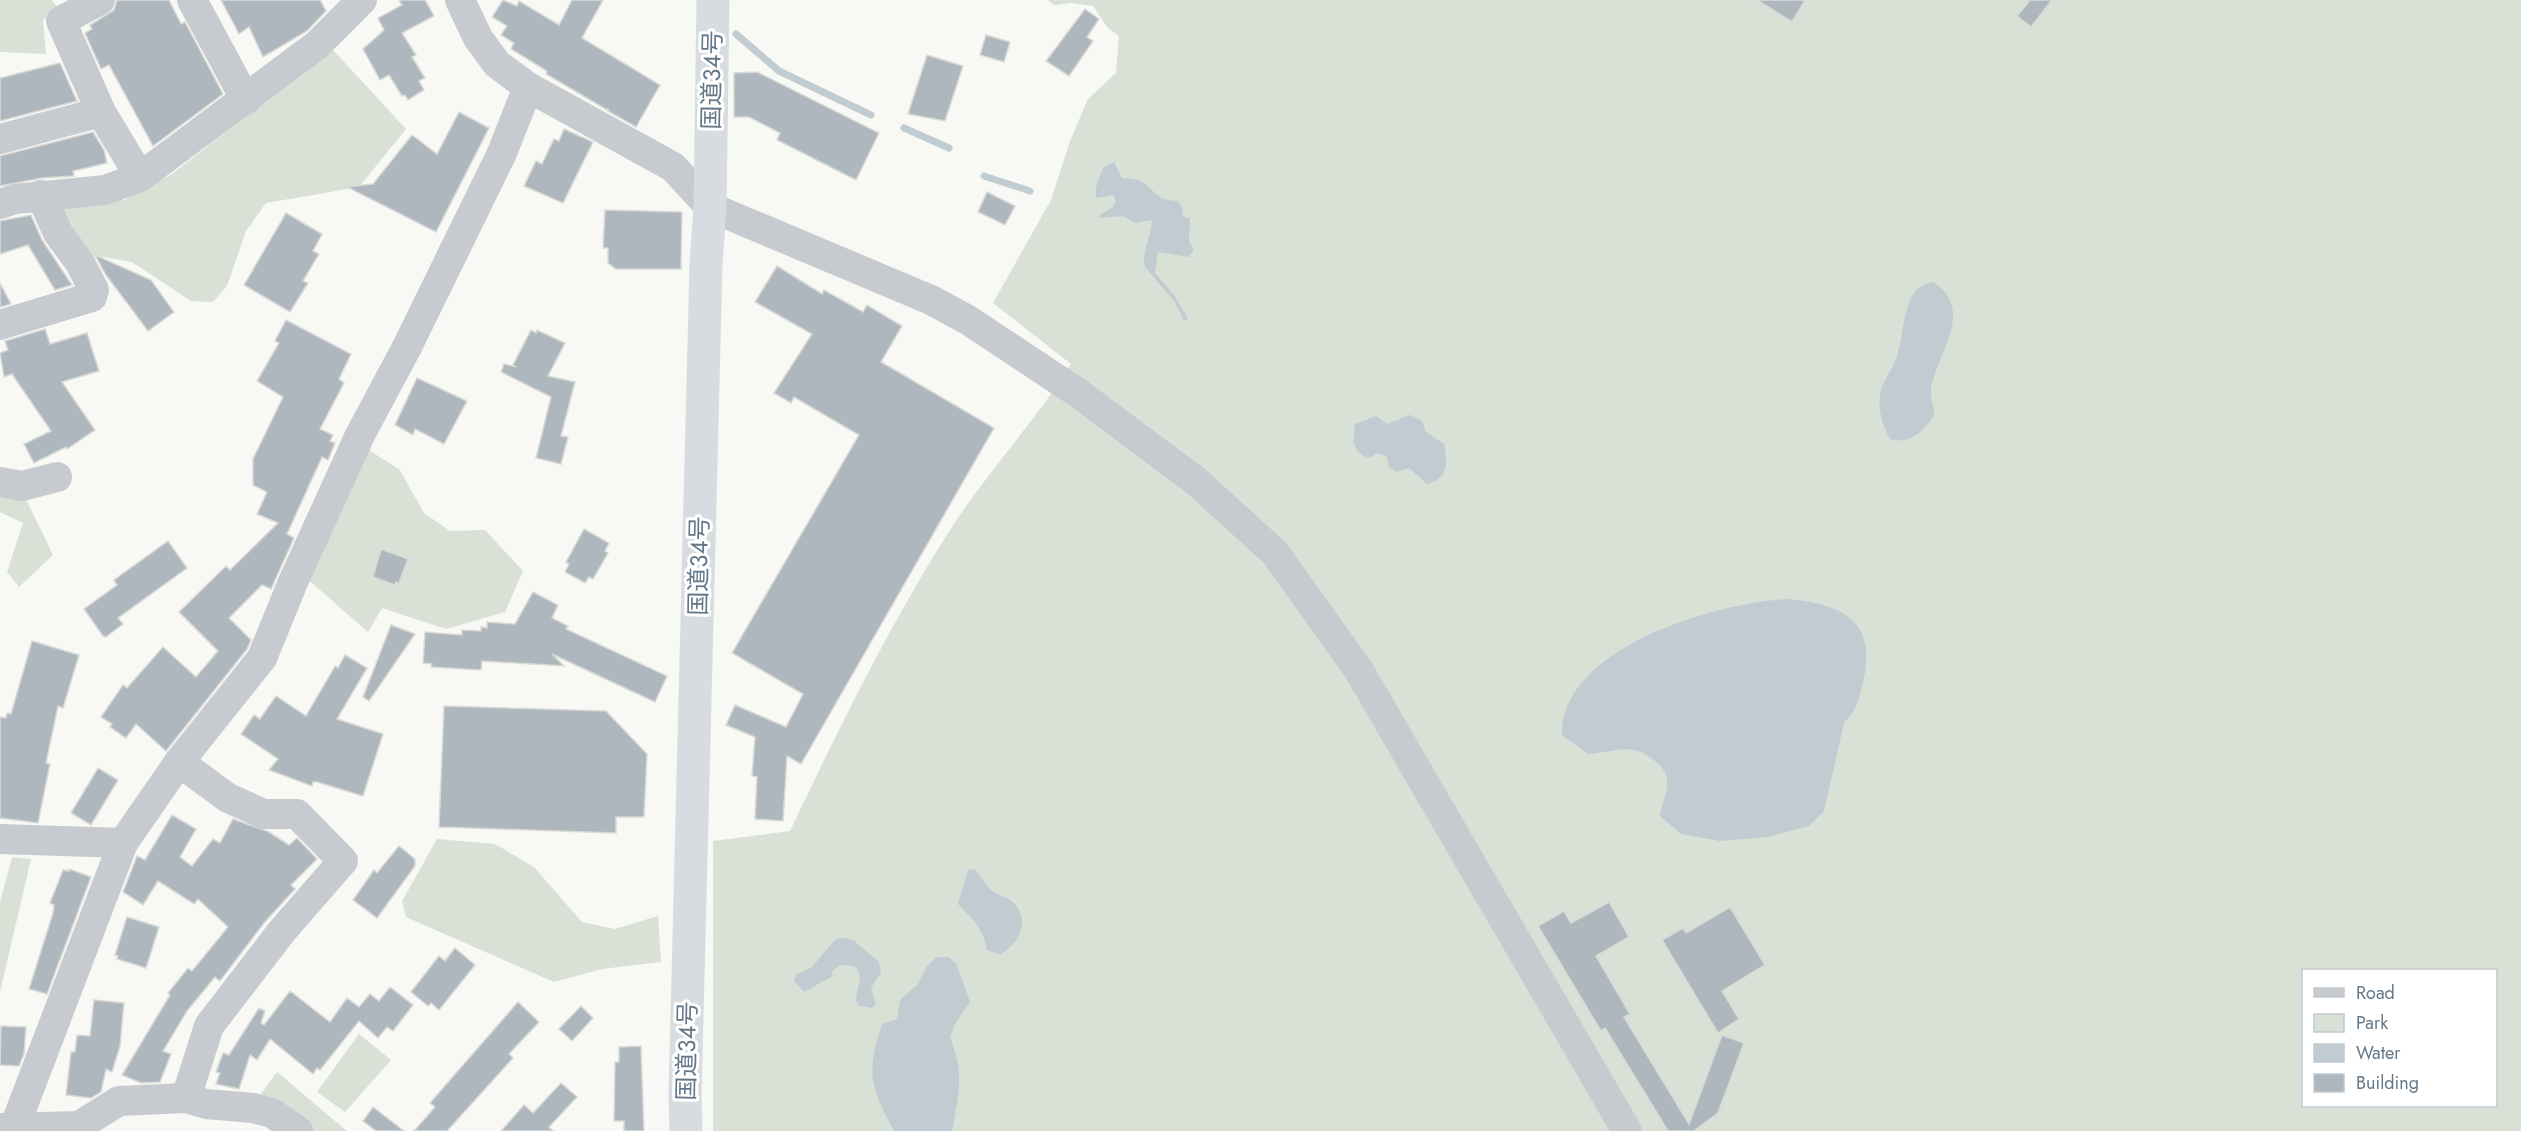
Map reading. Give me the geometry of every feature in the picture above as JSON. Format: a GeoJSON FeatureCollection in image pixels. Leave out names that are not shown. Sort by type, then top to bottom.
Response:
{"type":"FeatureCollection","features":[{"type":"Feature","properties":{"kind":"highway","name":"国道34号"},"geometry":{"type":"LineString","coordinates":[[687,1131],[685,1096],[706,264],[710,207],[713,0]]}},
{"type":"Feature","properties":{"kind":"street"},"geometry":{"type":"LineString","coordinates":[[100,0],[61,21],[101,112],[140,177]]}},
{"type":"Feature","properties":{"kind":"street"},"geometry":{"type":"LineString","coordinates":[[192,0],[246,100]]}},
{"type":"Feature","properties":{"kind":"street"},"geometry":{"type":"LineString","coordinates":[[460,0],[478,38],[497,63],[528,87],[673,167],[710,207],[931,300],[968,320],[1078,393],[1196,481],[1275,553],[1358,669],[1627,1131]]}},
{"type":"Feature","properties":{"kind":"street"},"geometry":{"type":"LineString","coordinates":[[0,204],[41,195],[105,190],[140,177],[317,45],[353,3]]}},
{"type":"Feature","properties":{"kind":"street"},"geometry":{"type":"LineString","coordinates":[[298,1131],[272,1113],[253,1108],[206,1104],[186,1098],[120,1101],[79,1126],[9,1130],[123,843],[179,762],[262,658],[293,582],[360,435],[407,347],[501,153],[528,87]]}},
{"type":"Feature","properties":{"kind":"street"},"geometry":{"type":"LineString","coordinates":[[0,139],[101,112]]}},
{"type":"Feature","properties":{"kind":"street"},"geometry":{"type":"LineString","coordinates":[[0,325],[92,297],[94,290],[80,263],[58,233],[41,195]]}},
{"type":"Feature","properties":{"kind":"street"},"geometry":{"type":"LineString","coordinates":[[0,482],[22,486],[57,477]]}},
{"type":"Feature","properties":{"kind":"street"},"geometry":{"type":"LineString","coordinates":[[179,762],[228,798],[264,814],[297,814],[342,861],[282,931],[209,1026],[186,1098]]}},
{"type":"Feature","properties":{"kind":"street"},"geometry":{"type":"LineString","coordinates":[[0,839],[123,843]]}},
{"type":"Feature","properties":{"kind":"green space"},"geometry":{"type":"Polygon","coordinates":[[[0,0],[52,0],[59,10],[43,20],[46,54],[0,52],[0,0]]]}},
{"type":"Feature","properties":{"kind":"green space"},"geometry":{"type":"Polygon","coordinates":[[[1048,0],[2521,0],[2521,1131],[713,1131],[713,841],[790,831],[866,678],[928,566],[964,509],[1071,364],[993,303],[1051,200],[1070,141],[1088,99],[1116,73],[1119,36],[1108,28],[1093,6],[1071,3],[1054,5],[1048,0]]]}},
{"type":"Feature","properties":{"kind":"green space"},"geometry":{"type":"Polygon","coordinates":[[[332,49],[406,129],[359,187],[266,203],[246,231],[227,286],[213,302],[191,301],[132,262],[85,254],[52,206],[124,200],[172,174],[332,49]]]}},
{"type":"Feature","properties":{"kind":"green space"},"geometry":{"type":"Polygon","coordinates":[[[364,447],[400,470],[424,513],[450,531],[485,530],[523,571],[505,612],[446,629],[382,608],[368,632],[305,577],[364,447]]]}},
{"type":"Feature","properties":{"kind":"green space"},"geometry":{"type":"Polygon","coordinates":[[[0,490],[23,493],[53,555],[19,587],[7,572],[23,523],[0,512],[0,490]]]}},
{"type":"Feature","properties":{"kind":"green space"},"geometry":{"type":"Polygon","coordinates":[[[437,839],[495,844],[534,867],[582,922],[615,929],[658,916],[661,962],[602,969],[554,982],[406,917],[402,901],[437,839]]]}},
{"type":"Feature","properties":{"kind":"green space"},"geometry":{"type":"Polygon","coordinates":[[[12,857],[31,859],[0,992],[0,903],[12,857]]]}},
{"type":"Feature","properties":{"kind":"green space"},"geometry":{"type":"Polygon","coordinates":[[[359,1034],[391,1060],[345,1112],[317,1092],[359,1034]]]}},
{"type":"Feature","properties":{"kind":"green space"},"geometry":{"type":"Polygon","coordinates":[[[277,1072],[347,1131],[306,1131],[259,1097],[277,1072]]]}},
{"type":"Feature","properties":{"kind":"water"},"geometry":{"type":"Polygon","coordinates":[[[1114,162],[1122,178],[1141,182],[1161,197],[1178,201],[1183,209],[1182,216],[1190,219],[1189,241],[1194,250],[1188,257],[1158,252],[1155,273],[1174,295],[1188,319],[1184,321],[1175,302],[1145,267],[1144,254],[1152,220],[1135,223],[1123,216],[1101,218],[1099,216],[1113,207],[1116,201],[1113,195],[1096,198],[1103,167],[1114,162]]]}},
{"type":"Feature","properties":{"kind":"water"},"geometry":{"type":"Polygon","coordinates":[[[1933,282],[1945,293],[1952,305],[1953,318],[1951,331],[1931,388],[1934,416],[1921,431],[1910,438],[1890,439],[1881,417],[1880,394],[1897,356],[1910,301],[1923,285],[1933,282]]]}},
{"type":"Feature","properties":{"kind":"water"},"geometry":{"type":"Polygon","coordinates":[[[1410,415],[1422,421],[1426,432],[1444,444],[1445,469],[1439,479],[1434,482],[1427,484],[1409,468],[1396,472],[1389,467],[1387,457],[1377,453],[1369,458],[1359,452],[1354,444],[1355,424],[1376,416],[1387,424],[1410,415]]]}},
{"type":"Feature","properties":{"kind":"water"},"geometry":{"type":"Polygon","coordinates":[[[1789,599],[1808,601],[1840,611],[1852,619],[1860,630],[1865,644],[1866,661],[1859,699],[1852,714],[1844,723],[1824,811],[1809,826],[1767,837],[1720,841],[1681,834],[1660,816],[1667,779],[1663,769],[1655,761],[1631,749],[1588,754],[1562,735],[1568,704],[1587,677],[1614,654],[1648,635],[1686,620],[1724,609],[1789,599]]]}},
{"type":"Feature","properties":{"kind":"water"},"geometry":{"type":"Polygon","coordinates":[[[975,869],[990,889],[1014,903],[1022,918],[1017,939],[1000,955],[987,950],[980,930],[958,904],[968,870],[975,869]]]}},
{"type":"Feature","properties":{"kind":"water"},"geometry":{"type":"Polygon","coordinates":[[[836,939],[853,940],[879,962],[881,973],[871,988],[876,1004],[872,1008],[860,1006],[856,1001],[860,978],[854,966],[840,965],[833,970],[831,977],[804,992],[794,981],[796,975],[812,967],[836,939]]]}},
{"type":"Feature","properties":{"kind":"water"},"geometry":{"type":"Polygon","coordinates":[[[937,957],[948,957],[956,963],[970,1002],[955,1024],[950,1037],[959,1073],[959,1092],[953,1128],[952,1131],[894,1131],[875,1091],[872,1068],[877,1041],[882,1024],[897,1019],[900,1000],[917,985],[927,966],[937,957]]]}},
{"type":"Feature","properties":{"kind":"building"},"geometry":{"type":"Polygon","coordinates":[[[117,0],[169,0],[181,24],[185,22],[223,94],[153,146],[109,65],[101,69],[85,33],[92,29],[90,25],[114,10],[117,0]]]}},
{"type":"Feature","properties":{"kind":"building"},"geometry":{"type":"Polygon","coordinates":[[[221,0],[320,0],[326,11],[307,31],[263,57],[249,27],[239,34],[221,0]]]}},
{"type":"Feature","properties":{"kind":"building"},"geometry":{"type":"Polygon","coordinates":[[[399,0],[425,0],[434,16],[402,33],[416,55],[412,57],[425,78],[419,81],[424,90],[408,100],[405,95],[402,96],[389,75],[380,80],[363,49],[384,30],[378,18],[402,5],[399,0]]]}},
{"type":"Feature","properties":{"kind":"building"},"geometry":{"type":"Polygon","coordinates":[[[503,0],[517,6],[519,1],[559,25],[572,0],[603,0],[582,38],[660,85],[636,127],[608,111],[608,108],[607,110],[546,74],[547,71],[511,49],[514,43],[501,35],[507,26],[492,17],[503,0]]]}},
{"type":"Feature","properties":{"kind":"building"},"geometry":{"type":"Polygon","coordinates":[[[1757,0],[1805,0],[1792,22],[1757,0]]]}},
{"type":"Feature","properties":{"kind":"building"},"geometry":{"type":"Polygon","coordinates":[[[2030,0],[2052,0],[2031,27],[2017,16],[2030,0]]]}},
{"type":"Feature","properties":{"kind":"building"},"geometry":{"type":"Polygon","coordinates":[[[1085,9],[1099,19],[1087,37],[1093,41],[1069,76],[1046,61],[1085,9]]]}},
{"type":"Feature","properties":{"kind":"building"},"geometry":{"type":"Polygon","coordinates":[[[986,35],[1010,42],[1004,62],[980,55],[986,35]]]}},
{"type":"Feature","properties":{"kind":"building"},"geometry":{"type":"Polygon","coordinates":[[[927,55],[963,66],[945,121],[908,114],[927,55]]]}},
{"type":"Feature","properties":{"kind":"building"},"geometry":{"type":"Polygon","coordinates":[[[60,63],[77,101],[0,121],[0,78],[60,63]]]}},
{"type":"Feature","properties":{"kind":"building"},"geometry":{"type":"Polygon","coordinates":[[[757,72],[879,133],[856,180],[777,140],[780,133],[749,117],[734,117],[734,73],[757,72]]]}},
{"type":"Feature","properties":{"kind":"building"},"geometry":{"type":"Polygon","coordinates":[[[459,112],[489,128],[436,232],[347,187],[373,184],[412,135],[437,154],[459,112]]]}},
{"type":"Feature","properties":{"kind":"building"},"geometry":{"type":"Polygon","coordinates":[[[564,129],[593,142],[563,203],[524,186],[536,161],[542,164],[554,139],[559,141],[564,129]]]}},
{"type":"Feature","properties":{"kind":"building"},"geometry":{"type":"Polygon","coordinates":[[[93,132],[104,150],[107,163],[73,171],[74,176],[42,178],[0,186],[0,156],[93,132]]]}},
{"type":"Feature","properties":{"kind":"building"},"geometry":{"type":"Polygon","coordinates":[[[987,192],[1015,206],[1005,225],[978,212],[987,192]]]}},
{"type":"Feature","properties":{"kind":"building"},"geometry":{"type":"Polygon","coordinates":[[[605,210],[682,212],[681,269],[616,269],[608,263],[608,248],[603,248],[605,210]]]}},
{"type":"Feature","properties":{"kind":"building"},"geometry":{"type":"Polygon","coordinates":[[[286,213],[322,234],[313,251],[319,254],[303,281],[308,283],[290,312],[244,285],[286,213]]]}},
{"type":"Feature","properties":{"kind":"building"},"geometry":{"type":"Polygon","coordinates":[[[31,215],[42,240],[72,285],[55,290],[28,245],[0,254],[0,221],[31,215]]]}},
{"type":"Feature","properties":{"kind":"building"},"geometry":{"type":"Polygon","coordinates":[[[95,255],[151,280],[174,312],[148,331],[106,275],[95,255]]]}},
{"type":"Feature","properties":{"kind":"building"},"geometry":{"type":"Polygon","coordinates":[[[777,266],[822,294],[824,290],[863,312],[867,305],[902,326],[881,362],[994,428],[801,764],[787,756],[783,821],[755,819],[757,777],[752,776],[755,737],[726,725],[735,705],[786,727],[803,694],[732,653],[859,435],[794,397],[791,403],[774,393],[812,334],[755,302],[777,266]]]}},
{"type":"Feature","properties":{"kind":"building"},"geometry":{"type":"Polygon","coordinates":[[[0,283],[11,304],[0,307],[0,283]]]}},
{"type":"Feature","properties":{"kind":"building"},"geometry":{"type":"Polygon","coordinates":[[[286,320],[351,354],[339,379],[344,383],[320,429],[333,435],[330,441],[335,443],[328,460],[322,457],[287,534],[294,538],[271,589],[262,585],[229,618],[251,640],[247,649],[166,751],[136,724],[126,738],[110,727],[112,724],[101,717],[123,685],[127,688],[163,647],[196,677],[218,651],[179,612],[226,566],[230,570],[278,523],[257,514],[267,492],[253,485],[253,459],[283,397],[257,381],[279,343],[275,341],[286,320]]]}},
{"type":"Feature","properties":{"kind":"building"},"geometry":{"type":"Polygon","coordinates":[[[45,329],[50,344],[87,333],[99,371],[62,382],[95,430],[67,449],[66,447],[34,463],[24,444],[51,431],[12,374],[4,377],[0,353],[8,350],[5,341],[45,329]]]}},
{"type":"Feature","properties":{"kind":"building"},"geometry":{"type":"Polygon","coordinates":[[[531,330],[536,333],[537,330],[565,343],[548,376],[575,382],[561,436],[568,437],[561,464],[536,458],[551,397],[501,372],[504,364],[516,367],[513,365],[531,330]]]}},
{"type":"Feature","properties":{"kind":"building"},"geometry":{"type":"Polygon","coordinates":[[[417,378],[467,401],[444,444],[415,429],[413,435],[395,425],[417,378]]]}},
{"type":"Feature","properties":{"kind":"building"},"geometry":{"type":"Polygon","coordinates":[[[584,529],[609,543],[605,551],[608,553],[593,579],[589,577],[585,583],[565,572],[569,564],[566,562],[584,529]]]}},
{"type":"Feature","properties":{"kind":"building"},"geometry":{"type":"Polygon","coordinates":[[[168,541],[187,568],[118,618],[123,624],[106,637],[103,636],[84,609],[117,585],[114,580],[168,541]]]}},
{"type":"Feature","properties":{"kind":"building"},"geometry":{"type":"Polygon","coordinates":[[[381,549],[408,559],[399,583],[396,582],[395,585],[373,577],[381,549]]]}},
{"type":"Feature","properties":{"kind":"building"},"geometry":{"type":"Polygon","coordinates":[[[533,592],[558,605],[552,618],[568,626],[566,629],[667,676],[655,702],[552,654],[564,666],[482,661],[481,670],[431,667],[432,664],[423,663],[425,632],[462,635],[462,630],[481,631],[481,627],[487,628],[487,622],[515,624],[533,592]]]}},
{"type":"Feature","properties":{"kind":"building"},"geometry":{"type":"Polygon","coordinates":[[[391,625],[415,634],[369,701],[363,697],[391,625]]]}},
{"type":"Feature","properties":{"kind":"building"},"geometry":{"type":"Polygon","coordinates":[[[32,641],[79,655],[63,708],[58,706],[46,763],[50,764],[38,823],[0,818],[0,717],[6,718],[7,713],[11,714],[32,641]]]}},
{"type":"Feature","properties":{"kind":"building"},"geometry":{"type":"Polygon","coordinates":[[[345,655],[367,668],[337,719],[383,734],[363,796],[317,782],[313,782],[312,786],[269,770],[278,759],[241,734],[254,715],[260,719],[276,696],[306,716],[335,666],[338,668],[345,655]]]}},
{"type":"Feature","properties":{"kind":"building"},"geometry":{"type":"Polygon","coordinates":[[[444,706],[606,711],[647,754],[644,817],[616,817],[616,833],[439,827],[444,706]]]}},
{"type":"Feature","properties":{"kind":"building"},"geometry":{"type":"Polygon","coordinates":[[[98,768],[118,780],[91,825],[71,813],[98,768]]]}},
{"type":"Feature","properties":{"kind":"building"},"geometry":{"type":"Polygon","coordinates":[[[172,815],[196,829],[180,857],[192,866],[213,839],[220,843],[233,819],[267,831],[289,845],[297,838],[317,859],[291,885],[295,889],[264,923],[220,981],[215,977],[187,1011],[163,1051],[171,1054],[160,1082],[141,1083],[122,1075],[170,995],[168,993],[188,968],[192,971],[228,927],[198,899],[194,904],[158,881],[143,905],[123,892],[137,856],[145,860],[172,815]]]}},
{"type":"Feature","properties":{"kind":"building"},"geometry":{"type":"Polygon","coordinates":[[[399,846],[415,859],[415,866],[377,918],[353,900],[374,870],[377,873],[399,846]]]}},
{"type":"Feature","properties":{"kind":"building"},"geometry":{"type":"Polygon","coordinates":[[[69,869],[91,877],[47,994],[29,989],[53,913],[54,905],[50,903],[63,870],[69,871],[69,869]]]}},
{"type":"Feature","properties":{"kind":"building"},"geometry":{"type":"Polygon","coordinates":[[[1609,902],[1629,937],[1596,956],[1630,1014],[1624,1017],[1689,1124],[1722,1035],[1744,1043],[1718,1113],[1694,1131],[1668,1131],[1605,1028],[1601,1031],[1538,926],[1564,911],[1571,923],[1609,902]]]}},
{"type":"Feature","properties":{"kind":"building"},"geometry":{"type":"Polygon","coordinates":[[[1730,907],[1765,965],[1722,991],[1739,1019],[1718,1033],[1662,940],[1683,928],[1686,933],[1730,907]]]}},
{"type":"Feature","properties":{"kind":"building"},"geometry":{"type":"Polygon","coordinates":[[[127,917],[159,927],[146,968],[117,959],[118,956],[115,955],[127,917]]]}},
{"type":"Feature","properties":{"kind":"building"},"geometry":{"type":"Polygon","coordinates":[[[455,948],[475,965],[439,1010],[431,1003],[428,1006],[411,992],[439,956],[445,961],[455,948]]]}},
{"type":"Feature","properties":{"kind":"building"},"geometry":{"type":"Polygon","coordinates":[[[390,987],[413,1005],[393,1031],[387,1027],[378,1038],[359,1021],[320,1070],[317,1068],[313,1074],[270,1039],[257,1060],[250,1055],[239,1089],[216,1084],[220,1073],[216,1072],[223,1053],[229,1055],[259,1008],[265,1011],[261,1023],[264,1025],[290,991],[330,1022],[347,998],[359,1007],[370,994],[379,1001],[390,987]]]}},
{"type":"Feature","properties":{"kind":"building"},"geometry":{"type":"Polygon","coordinates":[[[94,1000],[124,1003],[120,1046],[112,1072],[106,1069],[101,1092],[91,1098],[66,1095],[71,1052],[75,1052],[77,1035],[90,1036],[94,1000]]]}},
{"type":"Feature","properties":{"kind":"building"},"geometry":{"type":"Polygon","coordinates":[[[518,1002],[539,1022],[509,1054],[513,1058],[447,1131],[414,1131],[435,1107],[430,1103],[518,1002]]]}},
{"type":"Feature","properties":{"kind":"building"},"geometry":{"type":"Polygon","coordinates":[[[581,1006],[593,1018],[572,1041],[559,1029],[581,1006]]]}},
{"type":"Feature","properties":{"kind":"building"},"geometry":{"type":"Polygon","coordinates":[[[1,1026],[26,1027],[24,1054],[19,1066],[0,1065],[1,1026]]]}},
{"type":"Feature","properties":{"kind":"building"},"geometry":{"type":"Polygon","coordinates":[[[641,1046],[644,1131],[624,1131],[624,1121],[614,1121],[615,1062],[619,1062],[619,1047],[641,1046]]]}},
{"type":"Feature","properties":{"kind":"building"},"geometry":{"type":"Polygon","coordinates":[[[561,1083],[577,1097],[549,1127],[553,1131],[501,1131],[524,1105],[533,1113],[561,1083]]]}},
{"type":"Feature","properties":{"kind":"building"},"geometry":{"type":"Polygon","coordinates":[[[373,1107],[404,1131],[376,1131],[363,1121],[373,1107]]]}},
{"type":"Feature","properties":{"kind":"waterway"},"geometry":{"type":"LineString","coordinates":[[736,34],[779,71],[871,115]]}},
{"type":"Feature","properties":{"kind":"waterway"},"geometry":{"type":"LineString","coordinates":[[904,128],[949,148]]}},
{"type":"Feature","properties":{"kind":"waterway"},"geometry":{"type":"LineString","coordinates":[[984,176],[1030,191]]}}]}
